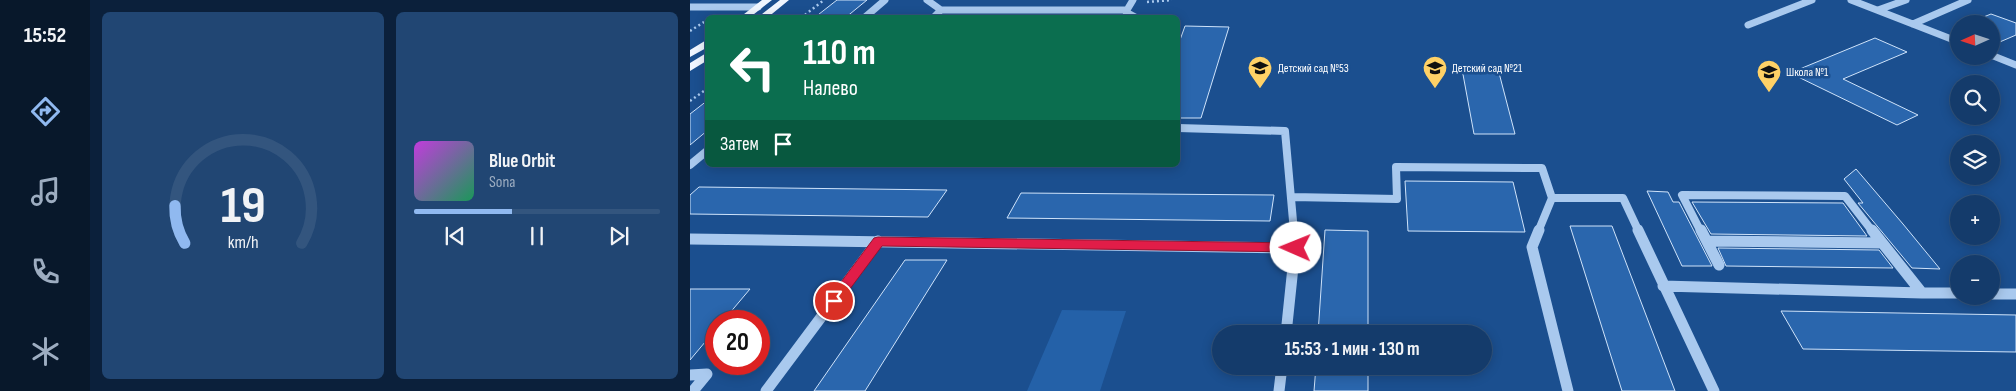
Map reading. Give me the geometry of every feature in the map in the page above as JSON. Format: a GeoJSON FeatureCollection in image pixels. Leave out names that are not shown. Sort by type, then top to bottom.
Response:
{"type":"FeatureCollection","features":[{"type":"Feature","properties":{"kind":"main road"},"geometry":{"type":"LineString","coordinates":[[747,15],[768,0]]}},
{"type":"Feature","properties":{"kind":"main road"},"geometry":{"type":"LineString","coordinates":[[764,15],[785,0]]}},
{"type":"Feature","properties":{"kind":"main road"},"geometry":{"type":"LineString","coordinates":[[690,54],[705,44]]}},
{"type":"Feature","properties":{"kind":"main road"},"geometry":{"type":"LineString","coordinates":[[690,68],[705,57]]}},
{"type":"Feature","properties":{"kind":"lane"},"geometry":{"type":"LineString","coordinates":[[868,15],[885,0]]}},
{"type":"Feature","properties":{"kind":"lane"},"geometry":{"type":"LineString","coordinates":[[928,0],[941,10],[1127,10]]}},
{"type":"Feature","properties":{"kind":"lane"},"geometry":{"type":"LineString","coordinates":[[1748,25],[1812,0]]}},
{"type":"Feature","properties":{"kind":"lane"},"geometry":{"type":"LineString","coordinates":[[1851,0],[1950,38]]}},
{"type":"Feature","properties":{"kind":"lane"},"geometry":{"type":"LineString","coordinates":[[1878,10],[1906,0]]}},
{"type":"Feature","properties":{"kind":"lane"},"geometry":{"type":"LineString","coordinates":[[1913,24],[1968,0]]}},
{"type":"Feature","properties":{"kind":"lane"},"geometry":{"type":"LineString","coordinates":[[1127,10],[1133,1]]}},
{"type":"Feature","properties":{"kind":"lane"},"geometry":{"type":"LineString","coordinates":[[690,7],[758,7]]}},
{"type":"Feature","properties":{"kind":"lane"},"geometry":{"type":"LineString","coordinates":[[936,15],[941,10]]}},
{"type":"Feature","properties":{"kind":"lane"},"geometry":{"type":"LineString","coordinates":[[1048,15],[1051,10]]}},
{"type":"Feature","properties":{"kind":"lane"},"geometry":{"type":"LineString","coordinates":[[1127,10],[1126,12],[1132,15]]}},
{"type":"Feature","properties":{"kind":"lane"},"geometry":{"type":"LineString","coordinates":[[2000,58],[2015,64]]}},
{"type":"Feature","properties":{"kind":"lane"},"geometry":{"type":"LineString","coordinates":[[1180,128],[1285,131],[1296,248],[1287,325]]}},
{"type":"Feature","properties":{"kind":"lane"},"geometry":{"type":"LineString","coordinates":[[690,165],[705,152]]}},
{"type":"Feature","properties":{"kind":"lane"},"geometry":{"type":"LineString","coordinates":[[1292,197],[1397,199],[1396,167],[1542,168],[1552,198],[1532,247],[1568,391]]}},
{"type":"Feature","properties":{"kind":"lane"},"geometry":{"type":"LineString","coordinates":[[1719,265],[1682,195],[1845,196],[1922,293]]}},
{"type":"Feature","properties":{"kind":"lane"},"geometry":{"type":"LineString","coordinates":[[1552,198],[1623,198],[1714,391]]}},
{"type":"Feature","properties":{"kind":"lane"},"geometry":{"type":"LineString","coordinates":[[690,239],[1296,248]]}},
{"type":"Feature","properties":{"kind":"lane"},"geometry":{"type":"LineString","coordinates":[[766,391],[878,241]]}},
{"type":"Feature","properties":{"kind":"lane"},"geometry":{"type":"LineString","coordinates":[[1707,242],[1882,243]]}},
{"type":"Feature","properties":{"kind":"lane"},"geometry":{"type":"LineString","coordinates":[[1663,286],[1950,293]]}},
{"type":"Feature","properties":{"kind":"lane"},"geometry":{"type":"LineString","coordinates":[[2000,294],[2016,294]]}},
{"type":"Feature","properties":{"kind":"lane"},"geometry":{"type":"LineString","coordinates":[[690,374],[707,374],[694,391]]}},
{"type":"Feature","properties":{"kind":"lane"},"geometry":{"type":"LineString","coordinates":[[1279,391],[1281,375]]}},
{"type":"Feature","properties":{"kind":"path"},"geometry":{"type":"LineString","coordinates":[[805,15],[824,0]]}},
{"type":"Feature","properties":{"kind":"path"},"geometry":{"type":"LineString","coordinates":[[1133,1],[1172,0]]}},
{"type":"Feature","properties":{"kind":"path"},"geometry":{"type":"LineString","coordinates":[[690,31],[705,22]]}},
{"type":"Feature","properties":{"kind":"path"},"geometry":{"type":"LineString","coordinates":[[690,101],[705,90]]}},
{"type":"Feature","properties":{"kind":"shaded area"},"geometry":{"type":"Polygon","coordinates":[[[1062,310],[1126,311],[1100,391],[1027,391],[1062,310]]]}},
{"type":"Feature","properties":{"kind":"building"},"geometry":{"type":"Polygon","coordinates":[[[837,0],[867,0],[849,15],[818,15],[837,0]]]}},
{"type":"Feature","properties":{"kind":"building"},"geometry":{"type":"Polygon","coordinates":[[[2000,17],[2016,23],[2016,35],[2000,42],[2000,17]]]}},
{"type":"Feature","properties":{"kind":"building"},"geometry":{"type":"Polygon","coordinates":[[[1185,26],[1229,27],[1201,118],[1180,118],[1180,40],[1185,26]]]}},
{"type":"Feature","properties":{"kind":"building"},"geometry":{"type":"Polygon","coordinates":[[[1875,38],[1907,52],[1843,79],[1918,115],[1897,125],[1790,73],[1875,38]]]}},
{"type":"Feature","properties":{"kind":"building"},"geometry":{"type":"Polygon","coordinates":[[[1462,69],[1498,69],[1515,134],[1474,134],[1462,69]]]}},
{"type":"Feature","properties":{"kind":"building"},"geometry":{"type":"Polygon","coordinates":[[[705,102],[705,132],[690,145],[690,114],[705,102]]]}},
{"type":"Feature","properties":{"kind":"building"},"geometry":{"type":"Polygon","coordinates":[[[1856,169],[1940,269],[1912,268],[1858,203],[1863,203],[1844,179],[1856,169]]]}},
{"type":"Feature","properties":{"kind":"building"},"geometry":{"type":"Polygon","coordinates":[[[1405,181],[1513,182],[1525,232],[1408,231],[1405,181]]]}},
{"type":"Feature","properties":{"kind":"building"},"geometry":{"type":"Polygon","coordinates":[[[699,187],[947,190],[928,217],[690,214],[690,195],[699,187]]]}},
{"type":"Feature","properties":{"kind":"building"},"geometry":{"type":"Polygon","coordinates":[[[1647,191],[1668,192],[1673,202],[1679,202],[1712,266],[1682,266],[1647,191]]]}},
{"type":"Feature","properties":{"kind":"building"},"geometry":{"type":"Polygon","coordinates":[[[1021,193],[1274,195],[1270,221],[1007,218],[1021,193]]]}},
{"type":"Feature","properties":{"kind":"building"},"geometry":{"type":"Polygon","coordinates":[[[1692,202],[1843,203],[1867,236],[1711,234],[1692,202]]]}},
{"type":"Feature","properties":{"kind":"building"},"geometry":{"type":"Polygon","coordinates":[[[1570,226],[1612,226],[1675,391],[1622,391],[1570,226]]]}},
{"type":"Feature","properties":{"kind":"building"},"geometry":{"type":"Polygon","coordinates":[[[1325,230],[1368,231],[1368,325],[1319,325],[1325,230]]]}},
{"type":"Feature","properties":{"kind":"building"},"geometry":{"type":"Polygon","coordinates":[[[1718,248],[1879,250],[1893,268],[1726,266],[1718,248]]]}},
{"type":"Feature","properties":{"kind":"building"},"geometry":{"type":"Polygon","coordinates":[[[905,260],[947,260],[865,391],[814,391],[905,260]]]}},
{"type":"Feature","properties":{"kind":"building"},"geometry":{"type":"Polygon","coordinates":[[[690,289],[750,289],[732,310],[705,310],[705,342],[690,360],[690,289]]]}},
{"type":"Feature","properties":{"kind":"building"},"geometry":{"type":"Polygon","coordinates":[[[1781,311],[2016,315],[2016,352],[1803,349],[1781,311]]]}},
{"type":"Feature","properties":{"kind":"building"},"geometry":{"type":"Polygon","coordinates":[[[1315,375],[1368,375],[1368,391],[1314,391],[1315,375]]]}},
{"type":"Feature","properties":{"kind":"place","name":"Детский сад №53"},"geometry":{"type":"Point","coordinates":[1260,89]}},
{"type":"Feature","properties":{"kind":"place","name":"Детский сад №21"},"geometry":{"type":"Point","coordinates":[1435,89]}},
{"type":"Feature","properties":{"kind":"place","name":"Школа №1"},"geometry":{"type":"Point","coordinates":[1769,93]}},
{"type":"Feature","properties":{"kind":"route"},"geometry":{"type":"LineString","coordinates":[[834,301],[878,241],[1296,248]]}}]}
